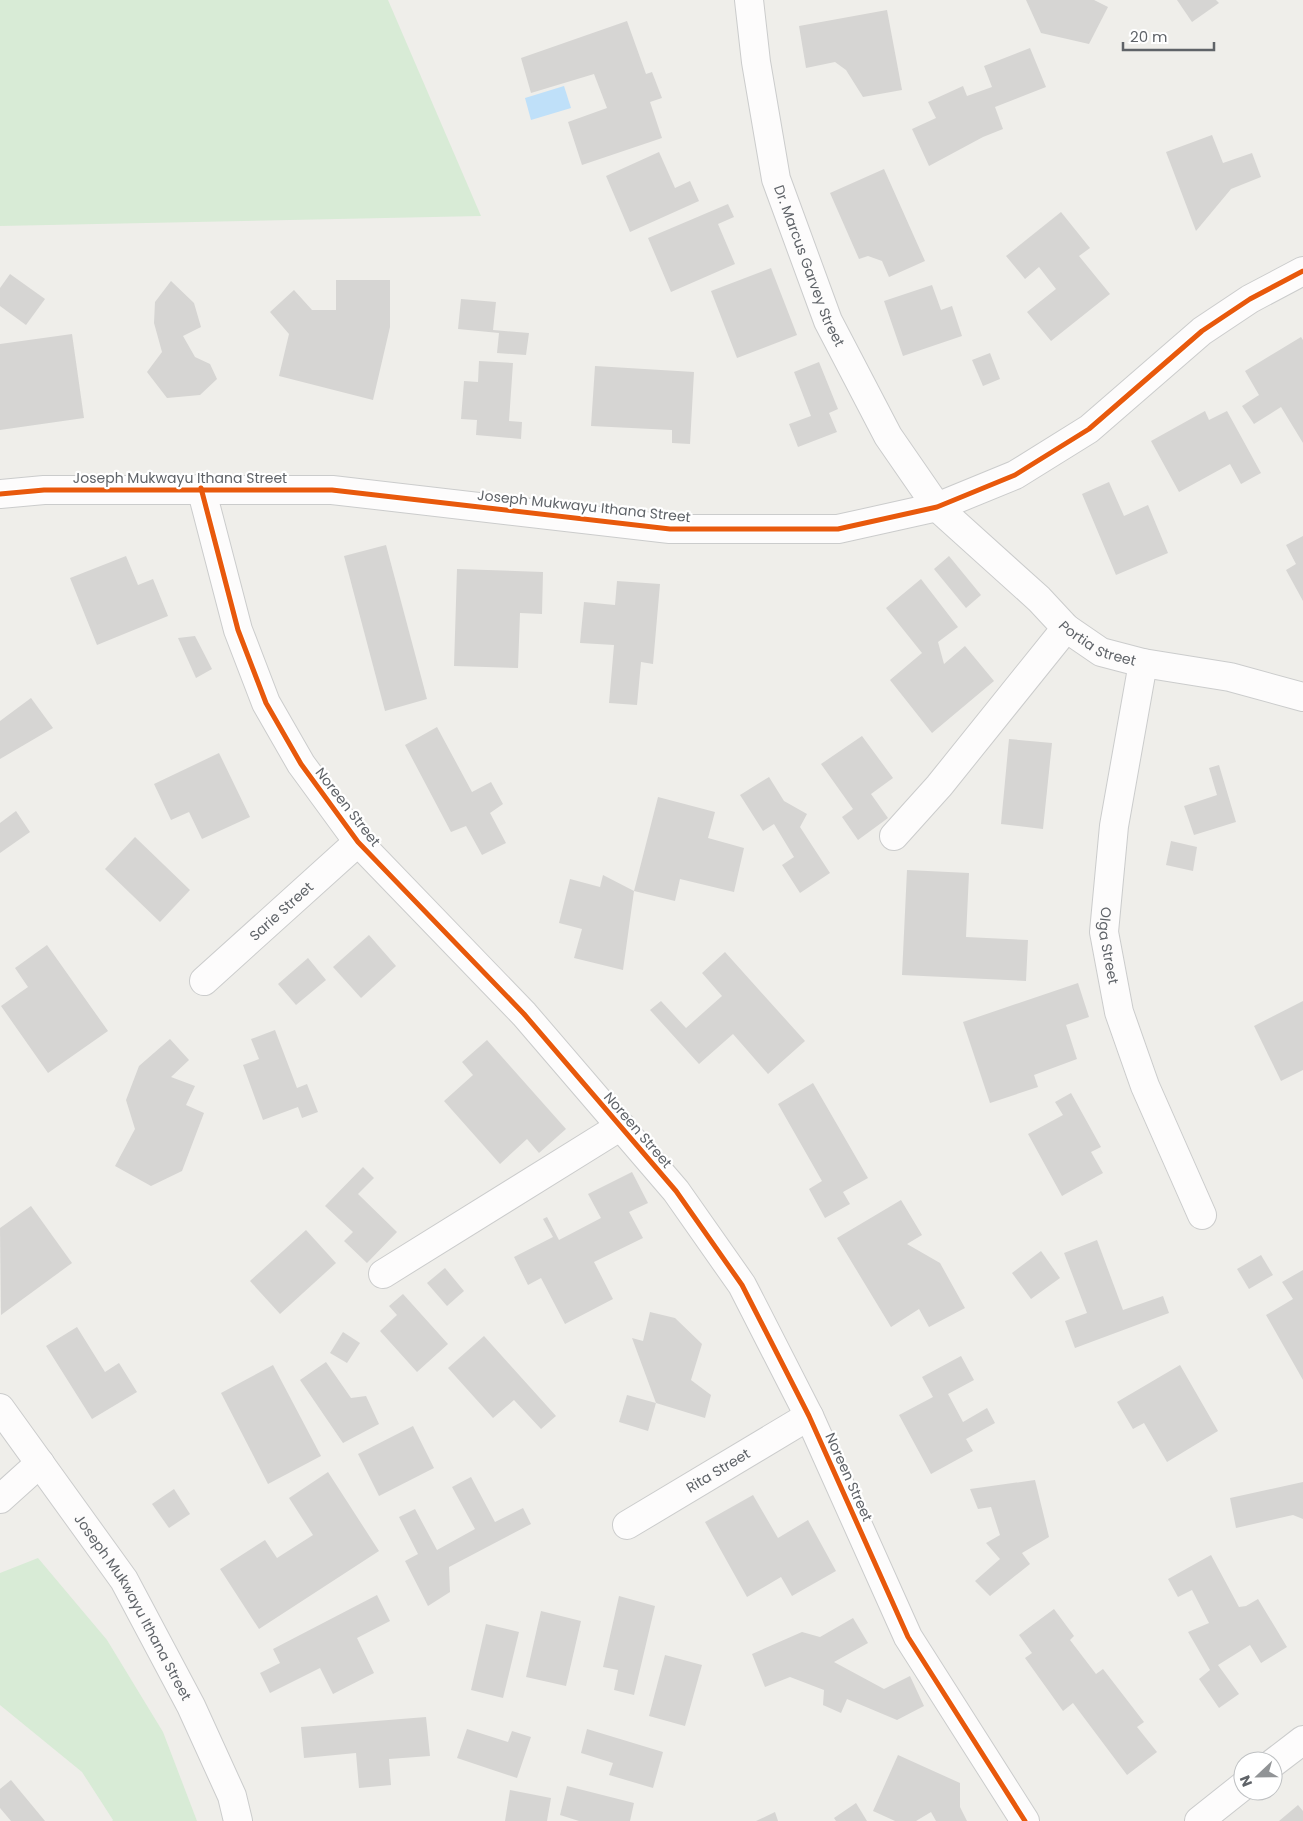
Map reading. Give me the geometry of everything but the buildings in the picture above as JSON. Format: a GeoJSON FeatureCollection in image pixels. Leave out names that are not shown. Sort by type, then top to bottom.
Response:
{"type":"FeatureCollection","features":[{"type":"Feature","properties":{"kind":"street","name":"Dr. Marcus Garvey Street"},"geometry":{"type":"LineString","coordinates":[[750,0],[756,62],[776,179],[828,321],[888,436],[936,507]]}},
{"type":"Feature","properties":{"kind":"street","name":"Joseph Mukwayu Ithana Street"},"geometry":{"type":"LineString","coordinates":[[0,494],[44,490],[201,488],[332,490],[670,528],[838,528],[936,507],[1015,474],[1089,429],[1202,331],[1250,299],[1303,271]]}},
{"type":"Feature","properties":{"kind":"street","name":"Noreen Street"},"geometry":{"type":"LineString","coordinates":[[201,488],[238,630],[266,704],[301,764],[358,842],[524,1014],[621,1126],[676,1191],[742,1285],[809,1416],[908,1637],[1025,1821]]}},
{"type":"Feature","properties":{"kind":"street","name":"Portia Street"},"geometry":{"type":"LineString","coordinates":[[936,507],[1039,599],[1066,628],[1101,652],[1143,663],[1230,677],[1303,697]]}},
{"type":"Feature","properties":{"kind":"street"},"geometry":{"type":"LineString","coordinates":[[894,836],[939,786],[1066,628]]}},
{"type":"Feature","properties":{"kind":"street","name":"Olga Street"},"geometry":{"type":"LineString","coordinates":[[1143,663],[1114,826],[1104,932],[1119,1012],[1145,1086],[1202,1215]]}},
{"type":"Feature","properties":{"kind":"street","name":"Sarie Street"},"geometry":{"type":"LineString","coordinates":[[204,981],[358,842]]}},
{"type":"Feature","properties":{"kind":"street"},"geometry":{"type":"LineString","coordinates":[[383,1274],[621,1126]]}},
{"type":"Feature","properties":{"kind":"street","name":"Joseph Mukwayu Ithana Street"},"geometry":{"type":"LineString","coordinates":[[0,1408],[124,1580],[191,1706],[232,1796],[238,1821]]}},
{"type":"Feature","properties":{"kind":"street","name":"Rita Street"},"geometry":{"type":"LineString","coordinates":[[627,1525],[809,1416]]}},
{"type":"Feature","properties":{"kind":"street"},"geometry":{"type":"LineString","coordinates":[[0,1499],[40,1463]]}},
{"type":"Feature","properties":{"kind":"street"},"geometry":{"type":"LineString","coordinates":[[1283,1755],[1303,1740]]}},
{"type":"Feature","properties":{"kind":"street"},"geometry":{"type":"LineString","coordinates":[[1199,1821],[1233,1794]]}},
{"type":"Feature","properties":{"kind":"green space"},"geometry":{"type":"Polygon","coordinates":[[[0,0],[388,0],[481,216],[0,226],[0,0]]]}},
{"type":"Feature","properties":{"kind":"green space"},"geometry":{"type":"Polygon","coordinates":[[[38,1558],[107,1640],[163,1732],[197,1821],[112,1821],[82,1772],[0,1705],[0,1573],[38,1558]]]}},
{"type":"Feature","properties":{"kind":"water"},"geometry":{"type":"Polygon","coordinates":[[[564,86],[571,108],[531,120],[525,98],[564,86]]]}},
{"type":"Feature","properties":{"kind":"cycle path"},"geometry":{"type":"LineString","coordinates":[[0,494],[44,490],[332,490],[670,529],[838,529],[937,507],[1015,475],[1089,429],[1202,331],[1250,299],[1303,271]]}},
{"type":"Feature","properties":{"kind":"cycle path"},"geometry":{"type":"LineString","coordinates":[[201,488],[238,630],[266,703],[301,764],[358,842],[524,1014],[676,1191],[742,1285],[809,1416],[908,1637],[1025,1821]]}}]}
